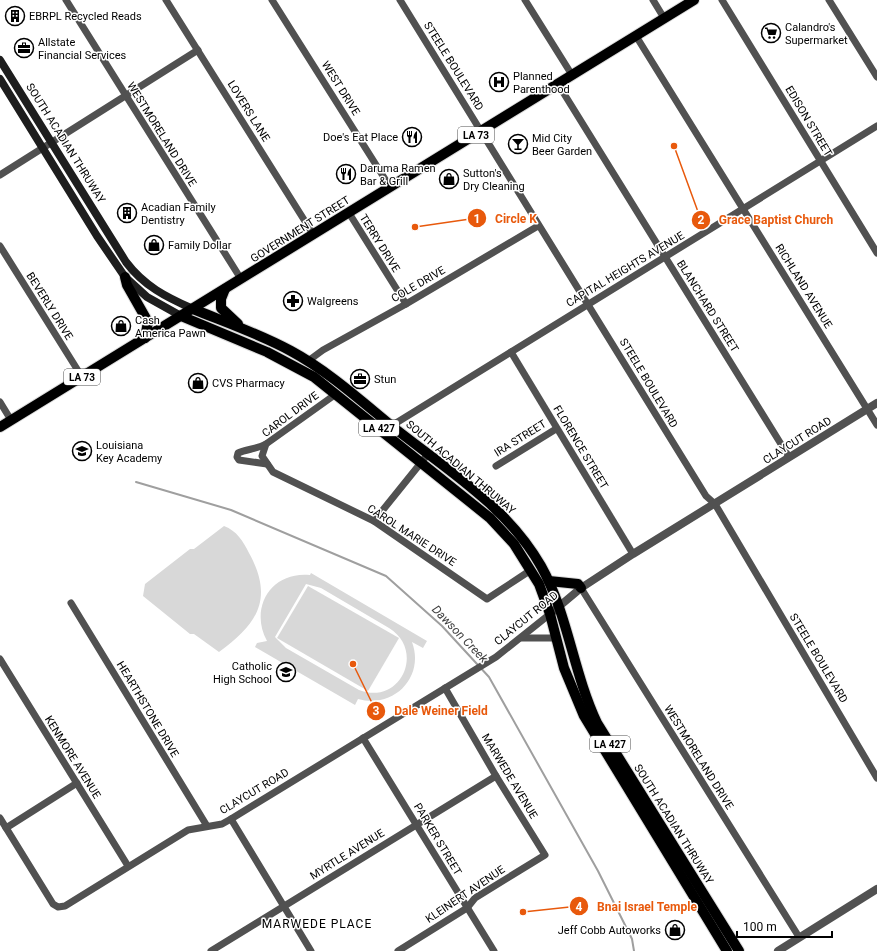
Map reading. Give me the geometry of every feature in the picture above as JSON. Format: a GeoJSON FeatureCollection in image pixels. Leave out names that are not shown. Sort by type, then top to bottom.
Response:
{"type":"FeatureCollection","features":[{"type":"Feature","properties":{"kind":"main road","name":"GOVERNMENT STREET"},"geometry":{"type":"LineString","coordinates":[[0,427],[694,0]]}},
{"type":"Feature","properties":{"kind":"main road","name":"SOUTH ACADIAN THRUWAY"},"geometry":{"type":"LineString","coordinates":[[0,60],[120,254],[133,271],[162,294],[285,348],[308,361],[341,384],[392,432],[421,462],[499,526],[514,544],[531,570],[542,592],[550,614],[564,668],[582,713],[726,951]]}},
{"type":"Feature","properties":{"kind":"main road","name":"SOUTH ACADIAN THRUWAY"},"geometry":{"type":"LineString","coordinates":[[0,79],[97,236],[125,277],[147,297],[181,316],[280,358],[314,377],[336,394],[392,432],[428,454],[505,517],[526,542],[549,581],[559,607],[582,688],[597,723],[739,951]]}},
{"type":"Feature","properties":{"kind":"main road"},"geometry":{"type":"LineString","coordinates":[[125,277],[127,285],[148,322],[145,338]]}},
{"type":"Feature","properties":{"kind":"main road"},"geometry":{"type":"LineString","coordinates":[[225,289],[220,302],[221,308],[244,330]]}},
{"type":"Feature","properties":{"kind":"main road"},"geometry":{"type":"LineString","coordinates":[[549,581],[578,584],[581,588]]}},
{"type":"Feature","properties":{"kind":"street","name":"WESTMORELAND DRIVE"},"geometry":{"type":"LineString","coordinates":[[66,0],[241,279]]}},
{"type":"Feature","properties":{"kind":"street","name":"LOVERS LANE"},"geometry":{"type":"LineString","coordinates":[[166,0],[313,234]]}},
{"type":"Feature","properties":{"kind":"street","name":"WEST DRIVE"},"geometry":{"type":"LineString","coordinates":[[272,0],[390,187]]}},
{"type":"Feature","properties":{"kind":"street","name":"STEELE BOULEVARD"},"geometry":{"type":"LineString","coordinates":[[400,0],[538,226],[588,304],[706,496],[715,504],[877,778]]}},
{"type":"Feature","properties":{"kind":"street"},"geometry":{"type":"LineString","coordinates":[[525,0],[572,75]]}},
{"type":"Feature","properties":{"kind":"street"},"geometry":{"type":"LineString","coordinates":[[653,0],[664,18]]}},
{"type":"Feature","properties":{"kind":"street","name":"EDISON STREET"},"geometry":{"type":"LineString","coordinates":[[722,0],[877,252]]}},
{"type":"Feature","properties":{"kind":"street"},"geometry":{"type":"LineString","coordinates":[[829,0],[877,78]]}},
{"type":"Feature","properties":{"kind":"street","name":"RICHLAND AVENUE"},"geometry":{"type":"LineString","coordinates":[[636,36],[877,425]]}},
{"type":"Feature","properties":{"kind":"street"},"geometry":{"type":"LineString","coordinates":[[0,175],[198,50]]}},
{"type":"Feature","properties":{"kind":"street","name":"BLANCHARD STREET"},"geometry":{"type":"LineString","coordinates":[[558,84],[789,458]]}},
{"type":"Feature","properties":{"kind":"street","name":"CAPITAL HEIGHTS AVENUE"},"geometry":{"type":"LineString","coordinates":[[392,432],[396,423],[588,304],[666,258],[877,126]]}},
{"type":"Feature","properties":{"kind":"street","name":"TERRY DRIVE"},"geometry":{"type":"LineString","coordinates":[[349,213],[406,304]]}},
{"type":"Feature","properties":{"kind":"street","name":"COLE DRIVE"},"geometry":{"type":"LineString","coordinates":[[308,361],[323,350],[406,304],[538,226]]}},
{"type":"Feature","properties":{"kind":"street","name":"BEVERLY DRIVE"},"geometry":{"type":"LineString","coordinates":[[0,246],[82,377]]}},
{"type":"Feature","properties":{"kind":"street","name":"FLORENCE STREET"},"geometry":{"type":"LineString","coordinates":[[510,352],[633,554]]}},
{"type":"Feature","properties":{"kind":"street","name":"CAROL DRIVE"},"geometry":{"type":"LineString","coordinates":[[262,456],[266,444],[336,394]]}},
{"type":"Feature","properties":{"kind":"street"},"geometry":{"type":"LineString","coordinates":[[0,402],[11,420]]}},
{"type":"Feature","properties":{"kind":"street","name":"CLAYCUT ROAD"},"geometry":{"type":"LineString","coordinates":[[6,828],[54,904],[58,907],[65,906],[188,830],[222,824],[231,819],[472,672],[522,638],[581,588],[633,554],[877,403]]}},
{"type":"Feature","properties":{"kind":"street","name":"IRA STREET"},"geometry":{"type":"LineString","coordinates":[[496,466],[556,429]]}},
{"type":"Feature","properties":{"kind":"street"},"geometry":{"type":"LineString","coordinates":[[266,444],[257,448],[242,451],[237,457],[239,460],[244,462],[267,464]]}},
{"type":"Feature","properties":{"kind":"street"},"geometry":{"type":"LineString","coordinates":[[374,521],[428,454]]}},
{"type":"Feature","properties":{"kind":"street","name":"CAROL MARIE DRIVE"},"geometry":{"type":"LineString","coordinates":[[262,456],[273,472],[374,521],[487,599],[531,570]]}},
{"type":"Feature","properties":{"kind":"street","name":"WESTMORELAND DRIVE"},"geometry":{"type":"LineString","coordinates":[[581,588],[799,937]]}},
{"type":"Feature","properties":{"kind":"street","name":"HEARTHSTONE DRIVE"},"geometry":{"type":"LineString","coordinates":[[71,603],[207,826]]}},
{"type":"Feature","properties":{"kind":"street"},"geometry":{"type":"LineString","coordinates":[[522,638],[556,638]]}},
{"type":"Feature","properties":{"kind":"street","name":"KENMORE AVENUE"},"geometry":{"type":"LineString","coordinates":[[0,659],[128,866]]}},
{"type":"Feature","properties":{"kind":"street","name":"MARWEDE AVENUE"},"geometry":{"type":"LineString","coordinates":[[445,688],[496,776],[545,855]]}},
{"type":"Feature","properties":{"kind":"street","name":"PARKER STREET"},"geometry":{"type":"LineString","coordinates":[[363,738],[494,951]]}},
{"type":"Feature","properties":{"kind":"street","name":"MYRTLE AVENUE"},"geometry":{"type":"LineString","coordinates":[[211,951],[496,776]]}},
{"type":"Feature","properties":{"kind":"street"},"geometry":{"type":"LineString","coordinates":[[0,818],[6,828],[77,783]]}},
{"type":"Feature","properties":{"kind":"street"},"geometry":{"type":"LineString","coordinates":[[231,819],[311,951]]}},
{"type":"Feature","properties":{"kind":"street","name":"KLEINERT AVENUE"},"geometry":{"type":"LineString","coordinates":[[398,951],[467,908],[475,898],[545,855]]}},
{"type":"Feature","properties":{"kind":"street"},"geometry":{"type":"LineString","coordinates":[[778,951],[789,948],[799,937],[877,889]]}},
{"type":"Feature","properties":{"kind":"shaded area"},"geometry":{"type":"Polygon","coordinates":[[[224,526],[236,534],[247,549],[256,569],[260,584],[261,597],[258,609],[244,631],[233,642],[219,652],[194,634],[190,634],[143,596],[145,584],[190,549],[194,549],[224,526]]]}},
{"type":"Feature","properties":{"kind":"shaded area"},"geometry":{"type":"Polygon","coordinates":[[[311,573],[427,641],[423,648],[412,642],[415,655],[414,667],[410,678],[394,695],[371,701],[358,699],[355,705],[255,647],[257,643],[267,641],[262,629],[261,616],[262,605],[267,594],[275,585],[284,579],[296,575],[310,575],[311,573]],[[306,584],[275,637],[286,648],[359,690],[374,693],[386,690],[396,683],[403,674],[407,662],[406,650],[400,638],[389,628],[321,588],[306,584]]]}},
{"type":"Feature","properties":{"kind":"shaded area"},"geometry":{"type":"Polygon","coordinates":[[[308,586],[399,638],[368,691],[277,638],[308,586]]]}},
{"type":"Feature","properties":{"kind":"waterway","name":"Dawson Creek"},"geometry":{"type":"LineString","coordinates":[[136,482],[231,510],[386,576],[442,626],[489,677],[598,871],[632,939],[634,951]]}},
{"type":"Feature","properties":{"kind":"place","name":"EBRPL Recycled Reads"},"geometry":{"type":"Point","coordinates":[15,16]}},
{"type":"Feature","properties":{"kind":"place","name":"Calandro's Supermarket"},"geometry":{"type":"Point","coordinates":[771,33]}},
{"type":"Feature","properties":{"kind":"place","name":"Allstate Financial Services"},"geometry":{"type":"Point","coordinates":[24,48]}},
{"type":"Feature","properties":{"kind":"place","name":"Planned Parenthood"},"geometry":{"type":"Point","coordinates":[499,82]}},
{"type":"Feature","properties":{"kind":"place","name":"Doe's Eat Place"},"geometry":{"type":"Point","coordinates":[412,137]}},
{"type":"Feature","properties":{"kind":"place","name":"Mid City Beer Garden"},"geometry":{"type":"Point","coordinates":[518,144]}},
{"type":"Feature","properties":{"kind":"place","name":"Grace Baptist Church"},"geometry":{"type":"Point","coordinates":[674,146]}},
{"type":"Feature","properties":{"kind":"place","name":"Daruma Ramen Bar & Grill"},"geometry":{"type":"Point","coordinates":[346,174]}},
{"type":"Feature","properties":{"kind":"place","name":"Sutton's Dry Cleaning"},"geometry":{"type":"Point","coordinates":[449,179]}},
{"type":"Feature","properties":{"kind":"place","name":"Acadian Family Dentistry"},"geometry":{"type":"Point","coordinates":[127,213]}},
{"type":"Feature","properties":{"kind":"place","name":"Circle K"},"geometry":{"type":"Point","coordinates":[415,227]}},
{"type":"Feature","properties":{"kind":"place","name":"Family Dollar"},"geometry":{"type":"Point","coordinates":[154,245]}},
{"type":"Feature","properties":{"kind":"place","name":"Walgreens"},"geometry":{"type":"Point","coordinates":[293,301]}},
{"type":"Feature","properties":{"kind":"place","name":"Cash America Pawn"},"geometry":{"type":"Point","coordinates":[121,326]}},
{"type":"Feature","properties":{"kind":"place","name":"Stun"},"geometry":{"type":"Point","coordinates":[360,379]}},
{"type":"Feature","properties":{"kind":"place","name":"CVS Pharmacy"},"geometry":{"type":"Point","coordinates":[198,383]}},
{"type":"Feature","properties":{"kind":"place","name":"Louisiana Key Academy"},"geometry":{"type":"Point","coordinates":[82,451]}},
{"type":"Feature","properties":{"kind":"place","name":"Dale Weiner Field"},"geometry":{"type":"Point","coordinates":[353,664]}},
{"type":"Feature","properties":{"kind":"place","name":"Catholic High School"},"geometry":{"type":"Point","coordinates":[286,672]}},
{"type":"Feature","properties":{"kind":"place","name":"Bnai Israel Temple"},"geometry":{"type":"Point","coordinates":[523,912]}},
{"type":"Feature","properties":{"kind":"place","name":"Jeff Cobb Autoworks"},"geometry":{"type":"Point","coordinates":[675,930]}},
{"type":"Feature","properties":{"kind":"district","name":"MARWEDE PLACE"},"geometry":{"type":"Point","coordinates":[317,924]}}]}
